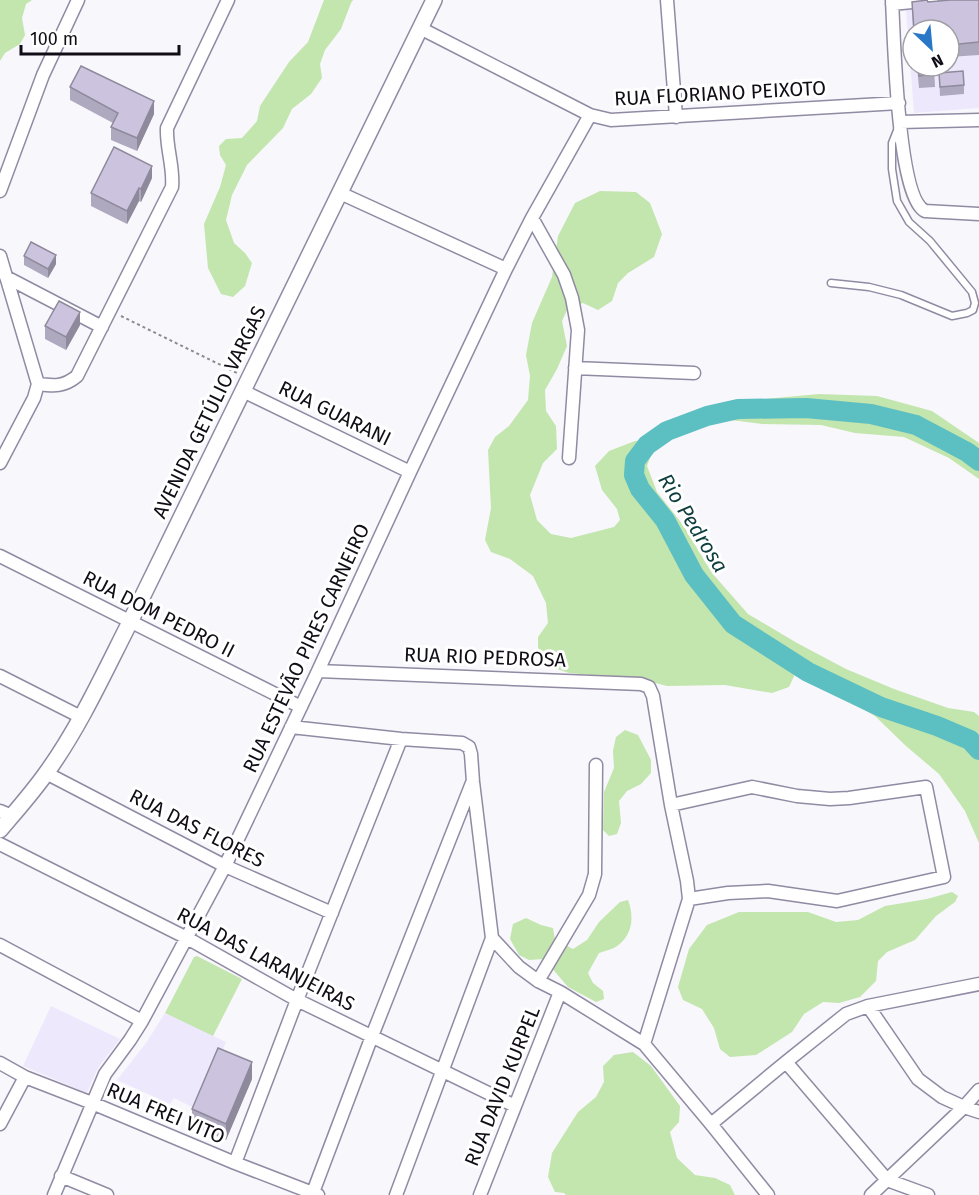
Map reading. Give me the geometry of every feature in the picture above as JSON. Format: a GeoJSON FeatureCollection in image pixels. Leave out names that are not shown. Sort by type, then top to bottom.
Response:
{"type":"FeatureCollection","features":[{"type":"Feature","properties":{"kind":"street"},"geometry":{"type":"LineString","coordinates":[[0,191],[43,75],[78,0]]}},
{"type":"Feature","properties":{"kind":"street"},"geometry":{"type":"LineString","coordinates":[[38,384],[52,386],[69,383],[77,376],[172,187],[173,176],[166,139],[167,128],[228,0]]}},
{"type":"Feature","properties":{"kind":"street","name":"AVENIDA GETÚLIO VARGAS"},"geometry":{"type":"LineString","coordinates":[[0,830],[6,814],[46,773],[81,717],[130,622],[434,0]]}},
{"type":"Feature","properties":{"kind":"street"},"geometry":{"type":"LineString","coordinates":[[667,0],[676,117]]}},
{"type":"Feature","properties":{"kind":"street"},"geometry":{"type":"LineString","coordinates":[[932,0],[892,2],[904,159],[919,208],[925,212],[979,214]]}},
{"type":"Feature","properties":{"kind":"street","name":"RUA FLORIANO PEIXOTO"},"geometry":{"type":"LineString","coordinates":[[420,28],[590,115],[611,120],[899,103]]}},
{"type":"Feature","properties":{"kind":"street","name":"RUA ESTEVÃO PIRES CARNEIRO"},"geometry":{"type":"LineString","coordinates":[[54,1195],[105,1074],[142,1021],[225,866],[506,269],[590,115]]}},
{"type":"Feature","properties":{"kind":"street"},"geometry":{"type":"LineString","coordinates":[[900,122],[979,120]]}},
{"type":"Feature","properties":{"kind":"street"},"geometry":{"type":"LineString","coordinates":[[340,193],[506,269]]}},
{"type":"Feature","properties":{"kind":"street"},"geometry":{"type":"LineString","coordinates":[[532,218],[564,275],[572,298],[578,330],[570,458]]}},
{"type":"Feature","properties":{"kind":"street"},"geometry":{"type":"LineString","coordinates":[[0,256],[6,277],[6,297],[38,384],[34,398],[0,463]]}},
{"type":"Feature","properties":{"kind":"street"},"geometry":{"type":"LineString","coordinates":[[6,277],[102,327]]}},
{"type":"Feature","properties":{"kind":"street"},"geometry":{"type":"LineString","coordinates":[[575,368],[693,373]]}},
{"type":"Feature","properties":{"kind":"street","name":"RUA GUARANI"},"geometry":{"type":"LineString","coordinates":[[246,384],[410,471]]}},
{"type":"Feature","properties":{"kind":"street","name":"RUA DOM PEDRO II"},"geometry":{"type":"LineString","coordinates":[[0,556],[301,707]]}},
{"type":"Feature","properties":{"kind":"street","name":"RUA RIO PEDROSA"},"geometry":{"type":"LineString","coordinates":[[318,671],[565,680],[641,684],[649,687],[653,696],[671,805]]}},
{"type":"Feature","properties":{"kind":"street"},"geometry":{"type":"LineString","coordinates":[[0,676],[81,717]]}},
{"type":"Feature","properties":{"kind":"street"},"geometry":{"type":"LineString","coordinates":[[291,728],[462,743],[469,747],[471,754],[492,938],[396,1195]]}},
{"type":"Feature","properties":{"kind":"street"},"geometry":{"type":"LineString","coordinates":[[235,1163],[401,739]]}},
{"type":"Feature","properties":{"kind":"street","name":"RUA DAVID KURPEL"},"geometry":{"type":"LineString","coordinates":[[538,981],[589,895],[595,874],[596,765]]}},
{"type":"Feature","properties":{"kind":"street","name":"RUA DAS FLORES"},"geometry":{"type":"LineString","coordinates":[[46,773],[225,866],[332,913]]}},
{"type":"Feature","properties":{"kind":"street"},"geometry":{"type":"LineString","coordinates":[[315,1194],[372,1036],[473,782]]}},
{"type":"Feature","properties":{"kind":"street"},"geometry":{"type":"LineString","coordinates":[[644,1044],[689,899],[671,805],[752,787],[797,796],[830,799],[926,788],[944,877],[837,901],[768,891],[728,893],[689,899]]}},
{"type":"Feature","properties":{"kind":"street","name":"RUA DAS LARANJEIRAS"},"geometry":{"type":"LineString","coordinates":[[0,844],[187,938],[297,1000],[514,1106]]}},
{"type":"Feature","properties":{"kind":"street"},"geometry":{"type":"LineString","coordinates":[[492,938],[519,967],[538,981],[644,1044],[768,1195]]}},
{"type":"Feature","properties":{"kind":"street"},"geometry":{"type":"LineString","coordinates":[[0,945],[142,1021]]}},
{"type":"Feature","properties":{"kind":"street"},"geometry":{"type":"LineString","coordinates":[[711,1124],[846,1014],[868,1006],[979,984]]}},
{"type":"Feature","properties":{"kind":"street","name":"RUA DAVID KURPEL"},"geometry":{"type":"LineString","coordinates":[[480,1195],[560,992]]}},
{"type":"Feature","properties":{"kind":"street"},"geometry":{"type":"LineString","coordinates":[[868,1006],[918,1079],[942,1097],[979,1112]]}},
{"type":"Feature","properties":{"kind":"street"},"geometry":{"type":"LineString","coordinates":[[786,1062],[887,1180],[928,1195]]}},
{"type":"Feature","properties":{"kind":"street","name":"RUA FREI VITO"},"geometry":{"type":"LineString","coordinates":[[0,1063],[25,1077],[315,1194]]}},
{"type":"Feature","properties":{"kind":"street"},"geometry":{"type":"LineString","coordinates":[[0,1124],[25,1077]]}},
{"type":"Feature","properties":{"kind":"street"},"geometry":{"type":"LineString","coordinates":[[871,1195],[979,1090]]}},
{"type":"Feature","properties":{"kind":"street"},"geometry":{"type":"LineString","coordinates":[[61,1176],[107,1195]]}},
{"type":"Feature","properties":{"kind":"lane"},"geometry":{"type":"LineString","coordinates":[[831,283],[869,287],[901,295],[952,316],[973,310],[975,303],[972,292],[930,241],[909,222],[897,201],[892,169],[892,143],[900,122]]}},
{"type":"Feature","properties":{"kind":"path"},"geometry":{"type":"LineString","coordinates":[[110,310],[246,384]]}},
{"type":"Feature","properties":{"kind":"shaded area"},"geometry":{"type":"Polygon","coordinates":[[[979,4],[979,108],[914,113],[911,78],[961,78],[961,18],[907,18],[906,10],[979,4]]]}},
{"type":"Feature","properties":{"kind":"shaded area"},"geometry":{"type":"Polygon","coordinates":[[[51,1006],[120,1039],[98,1068],[87,1093],[23,1066],[51,1006]]]}},
{"type":"Feature","properties":{"kind":"shaded area"},"geometry":{"type":"Polygon","coordinates":[[[165,1013],[226,1042],[196,1109],[174,1098],[170,1104],[117,1080],[146,1043],[165,1013]]]}},
{"type":"Feature","properties":{"kind":"green space"},"geometry":{"type":"Polygon","coordinates":[[[0,0],[32,0],[26,4],[22,18],[25,35],[20,44],[5,53],[0,61],[0,0]]]}},
{"type":"Feature","properties":{"kind":"green space"},"geometry":{"type":"Polygon","coordinates":[[[324,0],[353,0],[341,29],[325,50],[320,64],[322,78],[311,94],[292,109],[283,128],[247,165],[232,195],[226,220],[234,243],[252,263],[245,286],[233,297],[221,294],[208,268],[204,224],[220,187],[226,165],[220,155],[219,146],[226,139],[242,138],[257,121],[260,106],[289,62],[308,42],[324,0]]]}},
{"type":"Feature","properties":{"kind":"green space"},"geometry":{"type":"Polygon","coordinates":[[[600,191],[636,192],[650,203],[662,234],[654,257],[628,273],[618,283],[612,301],[598,310],[583,303],[568,308],[562,321],[567,346],[545,390],[546,411],[556,426],[557,449],[543,463],[530,495],[537,520],[551,534],[571,538],[614,527],[620,520],[617,509],[602,490],[595,466],[609,451],[635,441],[648,440],[653,449],[647,466],[657,492],[683,525],[712,573],[748,614],[846,669],[894,689],[948,708],[974,712],[979,716],[979,843],[965,811],[939,774],[875,716],[803,673],[795,674],[789,687],[772,693],[725,685],[667,686],[640,679],[569,673],[551,667],[538,648],[538,637],[548,623],[546,603],[533,576],[510,559],[491,552],[485,540],[491,508],[488,450],[495,437],[509,426],[528,400],[530,376],[526,355],[532,323],[552,277],[558,236],[575,203],[600,191]]]}},
{"type":"Feature","properties":{"kind":"green space"},"geometry":{"type":"Polygon","coordinates":[[[819,394],[877,396],[932,411],[979,443],[979,479],[949,458],[904,437],[855,433],[821,425],[762,424],[731,420],[726,415],[734,407],[765,399],[819,394]]]}},
{"type":"Feature","properties":{"kind":"green space"},"geometry":{"type":"Polygon","coordinates":[[[625,730],[638,735],[651,760],[651,773],[641,784],[627,791],[619,801],[621,823],[617,834],[609,836],[603,830],[604,792],[614,768],[613,751],[616,737],[625,730]]]}},
{"type":"Feature","properties":{"kind":"green space"},"geometry":{"type":"Polygon","coordinates":[[[952,892],[958,896],[955,902],[936,916],[915,940],[887,952],[878,961],[876,981],[860,997],[839,1003],[823,1002],[804,1014],[792,1032],[756,1055],[730,1057],[720,1049],[714,1028],[702,1009],[683,1000],[678,987],[689,949],[707,925],[739,912],[808,912],[836,922],[858,920],[885,906],[952,892]]]}},
{"type":"Feature","properties":{"kind":"green space"},"geometry":{"type":"Polygon","coordinates":[[[628,900],[631,921],[625,939],[614,948],[599,953],[588,973],[593,983],[603,991],[604,999],[596,1002],[568,987],[544,959],[529,960],[519,955],[510,939],[513,924],[526,918],[553,928],[555,940],[573,949],[587,940],[599,922],[620,902],[628,900]]]}},
{"type":"Feature","properties":{"kind":"green space"},"geometry":{"type":"Polygon","coordinates":[[[197,956],[242,979],[213,1036],[165,1013],[194,957],[197,956]]]}},
{"type":"Feature","properties":{"kind":"green space"},"geometry":{"type":"Polygon","coordinates":[[[633,1052],[651,1066],[680,1106],[679,1122],[670,1132],[677,1158],[695,1175],[715,1178],[730,1185],[735,1195],[566,1195],[555,1192],[548,1177],[552,1153],[578,1112],[596,1097],[604,1082],[603,1066],[614,1055],[633,1052]]]}},
{"type":"Feature","properties":{"kind":"building"},"geometry":{"type":"Polygon","coordinates":[[[979,0],[979,42],[961,44],[961,18],[913,18],[912,2],[979,0]]]}},
{"type":"Feature","properties":{"kind":"building"},"geometry":{"type":"Polygon","coordinates":[[[81,66],[154,101],[137,138],[111,127],[118,113],[70,87],[81,66]]]}},
{"type":"Feature","properties":{"kind":"building"},"geometry":{"type":"Polygon","coordinates":[[[961,71],[963,71],[964,85],[940,87],[939,78],[961,78],[961,71]]]}},
{"type":"Feature","properties":{"kind":"building"},"geometry":{"type":"Polygon","coordinates":[[[114,147],[152,166],[127,211],[91,193],[114,147]]]}},
{"type":"Feature","properties":{"kind":"building"},"geometry":{"type":"Polygon","coordinates":[[[31,242],[56,255],[48,269],[24,256],[31,242]]]}},
{"type":"Feature","properties":{"kind":"building"},"geometry":{"type":"Polygon","coordinates":[[[59,301],[80,312],[66,337],[45,326],[59,301]]]}},
{"type":"Feature","properties":{"kind":"building"},"geometry":{"type":"Polygon","coordinates":[[[218,1048],[252,1062],[226,1124],[192,1109],[218,1048]]]}},
{"type":"Feature","properties":{"kind":"waterway","name":"Rio Pedrosa"},"geometry":{"type":"LineString","coordinates":[[979,461],[967,452],[916,425],[871,414],[806,408],[738,409],[707,416],[667,431],[647,445],[635,461],[634,475],[640,489],[665,520],[694,575],[733,624],[808,672],[881,707],[970,740],[979,750]]}}]}
